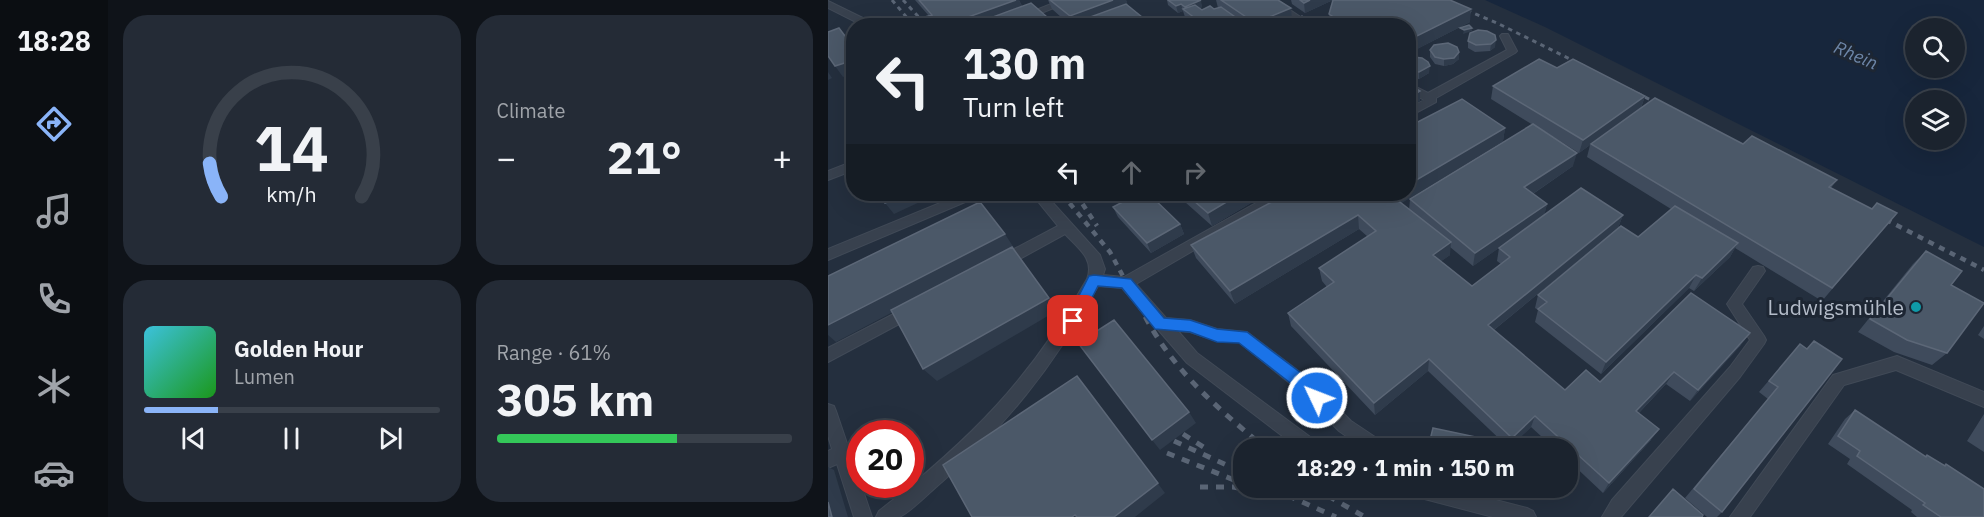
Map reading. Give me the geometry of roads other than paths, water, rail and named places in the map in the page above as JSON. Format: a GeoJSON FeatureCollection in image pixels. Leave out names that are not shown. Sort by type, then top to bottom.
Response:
{"type":"FeatureCollection","features":[{"type":"Feature","properties":{"kind":"street"},"geometry":{"type":"LineString","coordinates":[[834,0],[828,4],[856,18]]}},
{"type":"Feature","properties":{"kind":"street"},"geometry":{"type":"LineString","coordinates":[[1021,18],[1069,0]]}},
{"type":"Feature","properties":{"kind":"street"},"geometry":{"type":"LineString","coordinates":[[1269,0],[1298,18]]}},
{"type":"Feature","properties":{"kind":"street"},"geometry":{"type":"LineString","coordinates":[[1427,98],[1512,51],[1505,36]]}},
{"type":"Feature","properties":{"kind":"street"},"geometry":{"type":"LineString","coordinates":[[1416,91],[1432,100],[1416,109]]}},
{"type":"Feature","properties":{"kind":"street"},"geometry":{"type":"LineString","coordinates":[[828,176],[846,168]]}},
{"type":"Feature","properties":{"kind":"street"},"geometry":{"type":"LineString","coordinates":[[828,255],[956,201]]}},
{"type":"Feature","properties":{"kind":"street"},"geometry":{"type":"LineString","coordinates":[[885,517],[964,453],[1015,400],[1049,357],[1071,324],[1094,280],[1098,269],[1095,259],[1044,201]]}},
{"type":"Feature","properties":{"kind":"street"},"geometry":{"type":"LineString","coordinates":[[1094,280],[1126,283],[1269,201]]}},
{"type":"Feature","properties":{"kind":"street"},"geometry":{"type":"LineString","coordinates":[[990,268],[1067,227]]}},
{"type":"Feature","properties":{"kind":"street"},"geometry":{"type":"LineString","coordinates":[[1611,517],[1618,506],[1735,372],[1759,340],[1734,304],[1758,272]]}},
{"type":"Feature","properties":{"kind":"street"},"geometry":{"type":"LineString","coordinates":[[1126,283],[1192,358],[1298,438]]}},
{"type":"Feature","properties":{"kind":"street"},"geometry":{"type":"LineString","coordinates":[[828,355],[919,306]]}},
{"type":"Feature","properties":{"kind":"street"},"geometry":{"type":"LineString","coordinates":[[1160,324],[1190,326],[1217,335],[1242,336],[1303,384],[1345,426],[1362,438]]}},
{"type":"Feature","properties":{"kind":"street"},"geometry":{"type":"LineString","coordinates":[[1739,517],[1839,380],[1897,363],[1984,400]]}},
{"type":"Feature","properties":{"kind":"street"},"geometry":{"type":"LineString","coordinates":[[828,411],[835,457],[863,517]]}},
{"type":"Feature","properties":{"kind":"street"},"geometry":{"type":"LineString","coordinates":[[1455,498],[1527,517]]}},
{"type":"Feature","properties":{"kind":"water","name":"Rhein"},"geometry":{"type":"Polygon","coordinates":[[[1485,0],[1984,0],[1984,247],[1545,27],[1485,0]]]}},
{"type":"Feature","properties":{"kind":"railway"},"geometry":{"type":"LineString","coordinates":[[892,0],[907,18]]}},
{"type":"Feature","properties":{"kind":"railway"},"geometry":{"type":"LineString","coordinates":[[903,0],[920,18]]}},
{"type":"Feature","properties":{"kind":"railway"},"geometry":{"type":"LineString","coordinates":[[1442,0],[1497,23],[1586,67]]}},
{"type":"Feature","properties":{"kind":"railway"},"geometry":{"type":"LineString","coordinates":[[1629,89],[1667,108]]}},
{"type":"Feature","properties":{"kind":"railway"},"geometry":{"type":"LineString","coordinates":[[1068,201],[1110,252],[1138,304]]}},
{"type":"Feature","properties":{"kind":"railway"},"geometry":{"type":"LineString","coordinates":[[1081,201],[1097,226]]}},
{"type":"Feature","properties":{"kind":"railway"},"geometry":{"type":"LineString","coordinates":[[1875,214],[1984,270]]}},
{"type":"Feature","properties":{"kind":"railway"},"geometry":{"type":"LineString","coordinates":[[1138,302],[1150,325],[1177,365],[1209,399],[1253,438]]}},
{"type":"Feature","properties":{"kind":"railway"},"geometry":{"type":"LineString","coordinates":[[1183,434],[1205,448]]}},
{"type":"Feature","properties":{"kind":"railway"},"geometry":{"type":"LineString","coordinates":[[1174,441],[1233,468]]}},
{"type":"Feature","properties":{"kind":"railway"},"geometry":{"type":"LineString","coordinates":[[1167,453],[1233,480]]}},
{"type":"Feature","properties":{"kind":"railway"},"geometry":{"type":"LineString","coordinates":[[1200,487],[1233,487]]}},
{"type":"Feature","properties":{"kind":"railway"},"geometry":{"type":"LineString","coordinates":[[1293,498],[1336,517]]}},
{"type":"Feature","properties":{"kind":"railway"},"geometry":{"type":"LineString","coordinates":[[1332,498],[1365,517]]}},
{"type":"Feature","properties":{"kind":"place","name":"Ludwigsmühle"},"geometry":{"type":"Point","coordinates":[1916,307]}}]}
